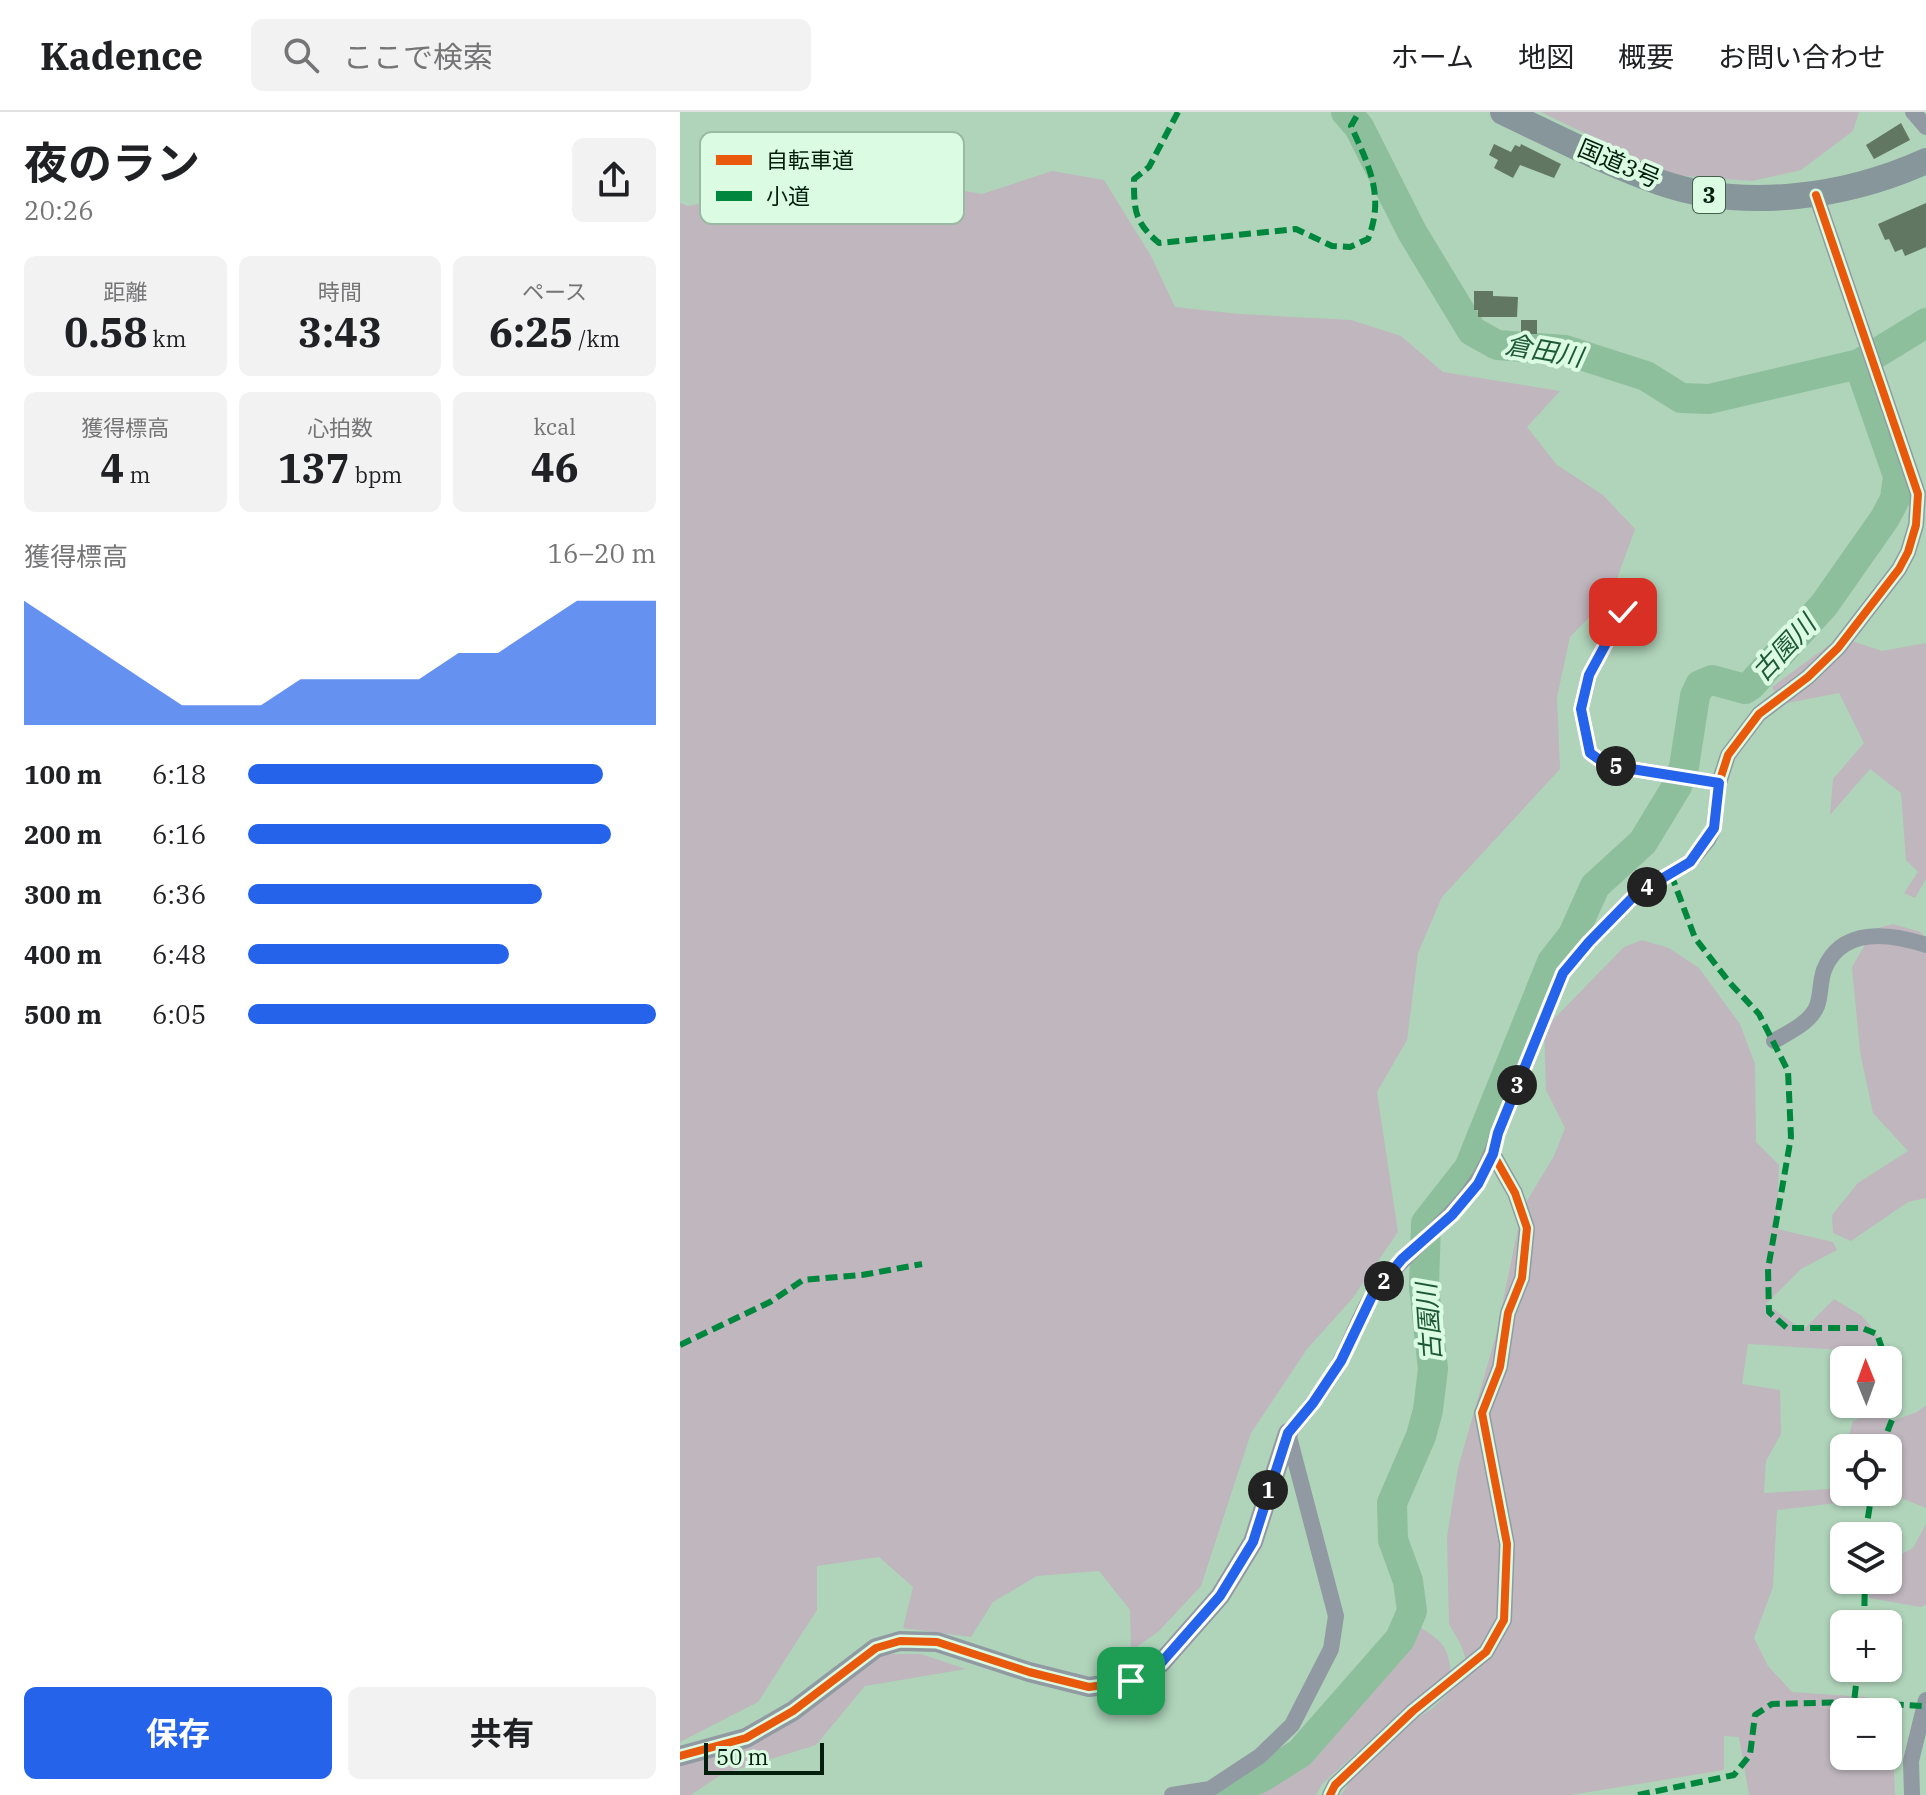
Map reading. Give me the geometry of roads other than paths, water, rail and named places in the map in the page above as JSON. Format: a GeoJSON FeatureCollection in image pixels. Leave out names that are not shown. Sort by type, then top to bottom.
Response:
{"type":"FeatureCollection","features":[{"type":"Feature","properties":{"kind":"highway","name":"国道3号"},"geometry":{"type":"LineString","coordinates":[[1503,112],[1660,183],[1710,195],[1816,195],[1888,176],[1926,161]]}},
{"type":"Feature","properties":{"kind":"street"},"geometry":{"type":"LineString","coordinates":[[1913,112],[1926,127]]}},
{"type":"Feature","properties":{"kind":"street"},"geometry":{"type":"LineString","coordinates":[[680,1756],[746,1738],[793,1711],[876,1648],[900,1641],[937,1642],[1029,1672],[1089,1687],[1131,1681],[1161,1663],[1220,1596],[1253,1542],[1288,1433],[1341,1361],[1373,1294],[1402,1259],[1452,1215],[1478,1184],[1493,1154],[1498,1133],[1563,973],[1636,894],[1690,862],[1714,828],[1719,783],[1728,755],[1759,714],[1808,677],[1838,648],[1899,569],[1908,552],[1916,525],[1918,494],[1816,195]]}},
{"type":"Feature","properties":{"kind":"street"},"geometry":{"type":"LineString","coordinates":[[1623,612],[1589,675],[1581,709],[1590,753],[1607,765],[1719,783]]}},
{"type":"Feature","properties":{"kind":"street"},"geometry":{"type":"LineString","coordinates":[[1774,1041],[1806,1021],[1817,1007],[1822,973],[1841,944],[1855,939],[1886,936],[1926,945]]}},
{"type":"Feature","properties":{"kind":"street"},"geometry":{"type":"LineString","coordinates":[[1330,1795],[1335,1785],[1413,1711],[1486,1652],[1504,1620],[1507,1544],[1482,1413],[1500,1367],[1508,1313],[1522,1278],[1527,1228],[1515,1193],[1493,1154]]}},
{"type":"Feature","properties":{"kind":"street"},"geometry":{"type":"LineString","coordinates":[[1172,1795],[1210,1789],[1260,1756],[1292,1725],[1331,1649],[1336,1616],[1288,1433]]}},
{"type":"Feature","properties":{"kind":"street"},"geometry":{"type":"LineString","coordinates":[[1912,1795],[1911,1761],[1926,1700]]}},
{"type":"Feature","properties":{"kind":"waterway","name":"倉田川"},"geometry":{"type":"LineString","coordinates":[[1346,112],[1359,127],[1412,232],[1472,331],[1497,345],[1565,350],[1646,376],[1681,398],[1709,399],[1859,364],[1926,323]]}},
{"type":"Feature","properties":{"kind":"waterway","name":"古園川"},"geometry":{"type":"LineString","coordinates":[[1225,1795],[1300,1753],[1400,1639],[1412,1611],[1408,1581],[1393,1540],[1392,1503],[1421,1436],[1433,1369],[1424,1287],[1426,1223],[1469,1168],[1552,962],[1573,935],[1595,886],[1643,842],[1677,786],[1684,767],[1695,696],[1700,685],[1712,680],[1745,689],[1751,685],[1824,605],[1895,499],[1898,476],[1859,364]]}}]}
